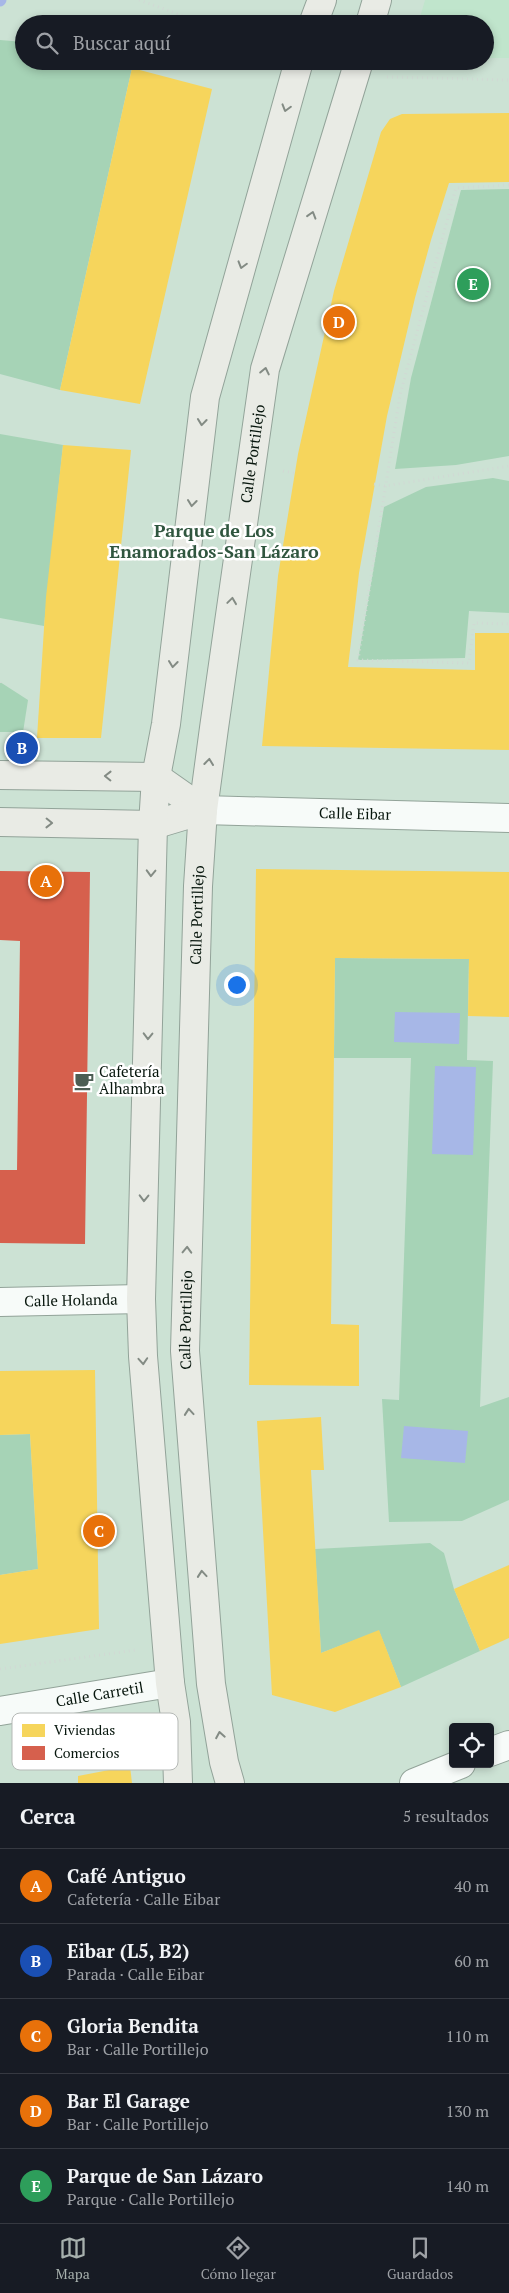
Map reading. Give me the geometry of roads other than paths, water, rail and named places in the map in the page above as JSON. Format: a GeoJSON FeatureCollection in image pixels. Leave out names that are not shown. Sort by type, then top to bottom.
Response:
{"type":"FeatureCollection","features":[{"type":"Feature","properties":{"kind":"main road"},"geometry":{"type":"LineString","coordinates":[[316,15],[322,0]]}},
{"type":"Feature","properties":{"kind":"main road"},"geometry":{"type":"LineString","coordinates":[[373,15],[377,0]]}},
{"type":"Feature","properties":{"kind":"main road"},"geometry":{"type":"LineString","coordinates":[[175,1713],[170,1683],[143,1356],[141,1299],[153,824],[156,777],[167,714],[205,397],[296,70]]}},
{"type":"Feature","properties":{"kind":"main road","name":"Calle Portillejo"},"geometry":{"type":"LineString","coordinates":[[230,1783],[211,1684],[184,1351],[198,886],[203,810],[265,369],[357,70]]}},
{"type":"Feature","properties":{"kind":"main road"},"geometry":{"type":"LineString","coordinates":[[0,775],[156,777],[203,810]]}},
{"type":"Feature","properties":{"kind":"main road","name":"Calle Eibar"},"geometry":{"type":"LineString","coordinates":[[0,822],[153,824],[203,810]]}},
{"type":"Feature","properties":{"kind":"main road"},"geometry":{"type":"LineString","coordinates":[[178,1770],[178,1783]]}},
{"type":"Feature","properties":{"kind":"street","name":"Calle Eibar"},"geometry":{"type":"LineString","coordinates":[[203,810],[509,818]]}},
{"type":"Feature","properties":{"kind":"street","name":"Calle Holanda"},"geometry":{"type":"LineString","coordinates":[[0,1302],[141,1299]]}},
{"type":"Feature","properties":{"kind":"street","name":"Calle Carretil"},"geometry":{"type":"LineString","coordinates":[[0,1710],[170,1683]]}},
{"type":"Feature","properties":{"kind":"street"},"geometry":{"type":"LineString","coordinates":[[494,1751],[509,1745]]}},
{"type":"Feature","properties":{"kind":"street"},"geometry":{"type":"LineString","coordinates":[[414,1783],[451,1768]]}},
{"type":"Feature","properties":{"kind":"water"},"geometry":{"type":"Polygon","coordinates":[[[395,1012],[460,1013],[459,1044],[394,1042],[395,1012]]]}},
{"type":"Feature","properties":{"kind":"water"},"geometry":{"type":"Polygon","coordinates":[[[435,1066],[476,1067],[473,1155],[432,1154],[435,1066]]]}},
{"type":"Feature","properties":{"kind":"water"},"geometry":{"type":"Polygon","coordinates":[[[404,1426],[468,1431],[465,1463],[401,1458],[404,1426]]]}},
{"type":"Feature","properties":{"kind":"place","name":"Parque de San Lázaro"},"geometry":{"type":"Point","coordinates":[473,284]}},
{"type":"Feature","properties":{"kind":"place","name":"Bar El Garage"},"geometry":{"type":"Point","coordinates":[339,322]}},
{"type":"Feature","properties":{"kind":"place","name":"Eibar (L5, B2)"},"geometry":{"type":"Point","coordinates":[22,748]}},
{"type":"Feature","properties":{"kind":"place","name":"Café Antiguo"},"geometry":{"type":"Point","coordinates":[46,881]}},
{"type":"Feature","properties":{"kind":"place","name":"Cafetería Alhambra"},"geometry":{"type":"Point","coordinates":[84,1081]}},
{"type":"Feature","properties":{"kind":"place","name":"Gloria Bendita"},"geometry":{"type":"Point","coordinates":[99,1531]}},
{"type":"Feature","properties":{"kind":"district","name":"Parque de Los Enamorados-San Lázaro"},"geometry":{"type":"Point","coordinates":[214,541]}}]}
